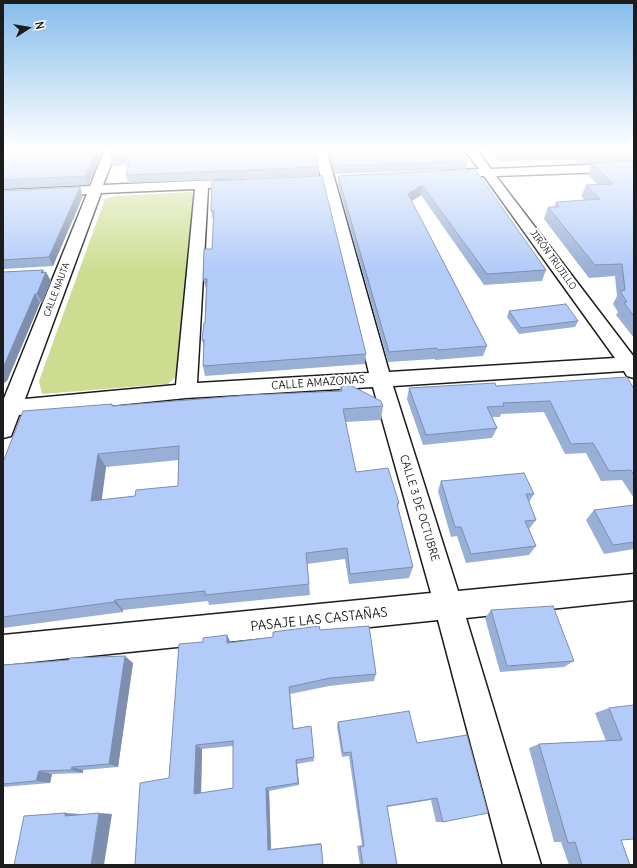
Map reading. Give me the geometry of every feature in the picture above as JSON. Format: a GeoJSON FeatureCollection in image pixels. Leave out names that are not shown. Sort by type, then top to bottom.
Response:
{"type":"FeatureCollection","features":[{"type":"Feature","properties":{"kind":"street","name":"CALLE NAUTA"},"geometry":{"type":"LineString","coordinates":[[3,430],[7,409],[57,272],[97,190]]}},
{"type":"Feature","properties":{"kind":"street"},"geometry":{"type":"LineString","coordinates":[[3,194],[106,190]]}},
{"type":"Feature","properties":{"kind":"street"},"geometry":{"type":"LineString","coordinates":[[186,391],[202,190]]}},
{"type":"Feature","properties":{"kind":"street","name":"CALLE 3 DE OCTUBRE"},"geometry":{"type":"LineString","coordinates":[[331,190],[381,379],[449,607],[522,865]]}},
{"type":"Feature","properties":{"kind":"street","name":"JIRÓN TRUJILLO"},"geometry":{"type":"LineString","coordinates":[[501,190],[632,366]]}},
{"type":"Feature","properties":{"kind":"street","name":"CALLE AMAZONAS"},"geometry":{"type":"LineString","coordinates":[[7,409],[186,391],[632,366]]}},
{"type":"Feature","properties":{"kind":"street","name":"PASAJE LAS CASTAÑAS"},"geometry":{"type":"LineString","coordinates":[[3,650],[449,607],[634,587]]}},
{"type":"Feature","properties":{"kind":"green space"},"geometry":{"type":"Polygon","coordinates":[[[191,192],[197,198],[179,374],[168,384],[42,394],[39,381],[105,199],[116,196],[191,192]]]}},
{"type":"Feature","properties":{"kind":"building"},"geometry":{"type":"Polygon","coordinates":[[[79,190],[49,257],[3,260],[3,191],[79,190]]]}},
{"type":"Feature","properties":{"kind":"building"},"geometry":{"type":"Polygon","coordinates":[[[212,190],[325,190],[366,354],[203,366],[204,340],[202,340],[205,323],[207,279],[203,279],[204,249],[212,249],[214,211],[211,211],[212,190]]]}},
{"type":"Feature","properties":{"kind":"building"},"geometry":{"type":"Polygon","coordinates":[[[342,190],[415,190],[408,194],[487,346],[389,352],[342,190]]]}},
{"type":"Feature","properties":{"kind":"building"},"geometry":{"type":"Polygon","coordinates":[[[425,190],[489,190],[546,270],[487,274],[425,190]]]}},
{"type":"Feature","properties":{"kind":"building"},"geometry":{"type":"Polygon","coordinates":[[[591,190],[634,190],[634,316],[624,303],[627,302],[620,291],[625,290],[622,264],[595,265],[548,207],[559,207],[556,202],[600,199],[591,190]]]}},
{"type":"Feature","properties":{"kind":"building"},"geometry":{"type":"Polygon","coordinates":[[[43,270],[41,273],[46,272],[3,368],[3,272],[43,270]]]}},
{"type":"Feature","properties":{"kind":"building"},"geometry":{"type":"Polygon","coordinates":[[[566,304],[578,321],[521,328],[509,311],[566,304]]]}},
{"type":"Feature","properties":{"kind":"building"},"geometry":{"type":"Polygon","coordinates":[[[627,377],[634,389],[634,475],[631,470],[609,471],[593,443],[571,444],[550,401],[503,403],[504,406],[487,407],[497,428],[426,435],[409,388],[495,383],[496,386],[627,377]]]}},
{"type":"Feature","properties":{"kind":"building"},"geometry":{"type":"Polygon","coordinates":[[[340,380],[381,401],[383,406],[343,409],[356,472],[388,468],[399,503],[397,504],[413,567],[350,574],[347,548],[306,553],[309,584],[205,595],[205,591],[115,600],[114,602],[3,617],[3,462],[23,411],[112,404],[112,406],[250,395],[342,391],[340,380]],[[179,446],[98,454],[91,501],[135,496],[136,490],[178,486],[179,446]]]}},
{"type":"Feature","properties":{"kind":"building"},"geometry":{"type":"Polygon","coordinates":[[[524,473],[534,494],[526,494],[536,520],[525,521],[536,546],[471,554],[461,527],[455,527],[441,481],[524,473]]]}},
{"type":"Feature","properties":{"kind":"building"},"geometry":{"type":"Polygon","coordinates":[[[634,505],[634,542],[613,545],[594,510],[634,505]]]}},
{"type":"Feature","properties":{"kind":"building"},"geometry":{"type":"Polygon","coordinates":[[[553,606],[574,661],[507,666],[491,610],[553,606]]]}},
{"type":"Feature","properties":{"kind":"building"},"geometry":{"type":"Polygon","coordinates":[[[319,626],[320,630],[369,626],[376,674],[330,678],[289,687],[293,729],[311,726],[314,757],[296,760],[298,783],[266,788],[268,850],[321,844],[323,865],[135,865],[140,783],[169,778],[179,644],[203,642],[203,638],[227,635],[227,643],[273,637],[273,632],[319,626]],[[233,741],[196,745],[194,794],[233,788],[233,741]]]}},
{"type":"Feature","properties":{"kind":"building"},"geometry":{"type":"Polygon","coordinates":[[[125,656],[109,764],[72,767],[71,770],[39,771],[36,781],[3,784],[3,665],[69,660],[70,658],[125,656]]]}},
{"type":"Feature","properties":{"kind":"building"},"geometry":{"type":"Polygon","coordinates":[[[634,705],[634,839],[621,840],[630,865],[582,865],[575,842],[568,843],[539,744],[622,740],[609,708],[634,705]]]}},
{"type":"Feature","properties":{"kind":"building"},"geometry":{"type":"Polygon","coordinates":[[[409,711],[417,743],[467,735],[488,813],[443,822],[437,798],[387,806],[397,865],[363,865],[360,847],[364,846],[351,752],[343,753],[338,722],[409,711]]]}},
{"type":"Feature","properties":{"kind":"building"},"geometry":{"type":"Polygon","coordinates":[[[65,813],[65,816],[99,813],[91,865],[14,865],[24,816],[65,813]]]}}]}
